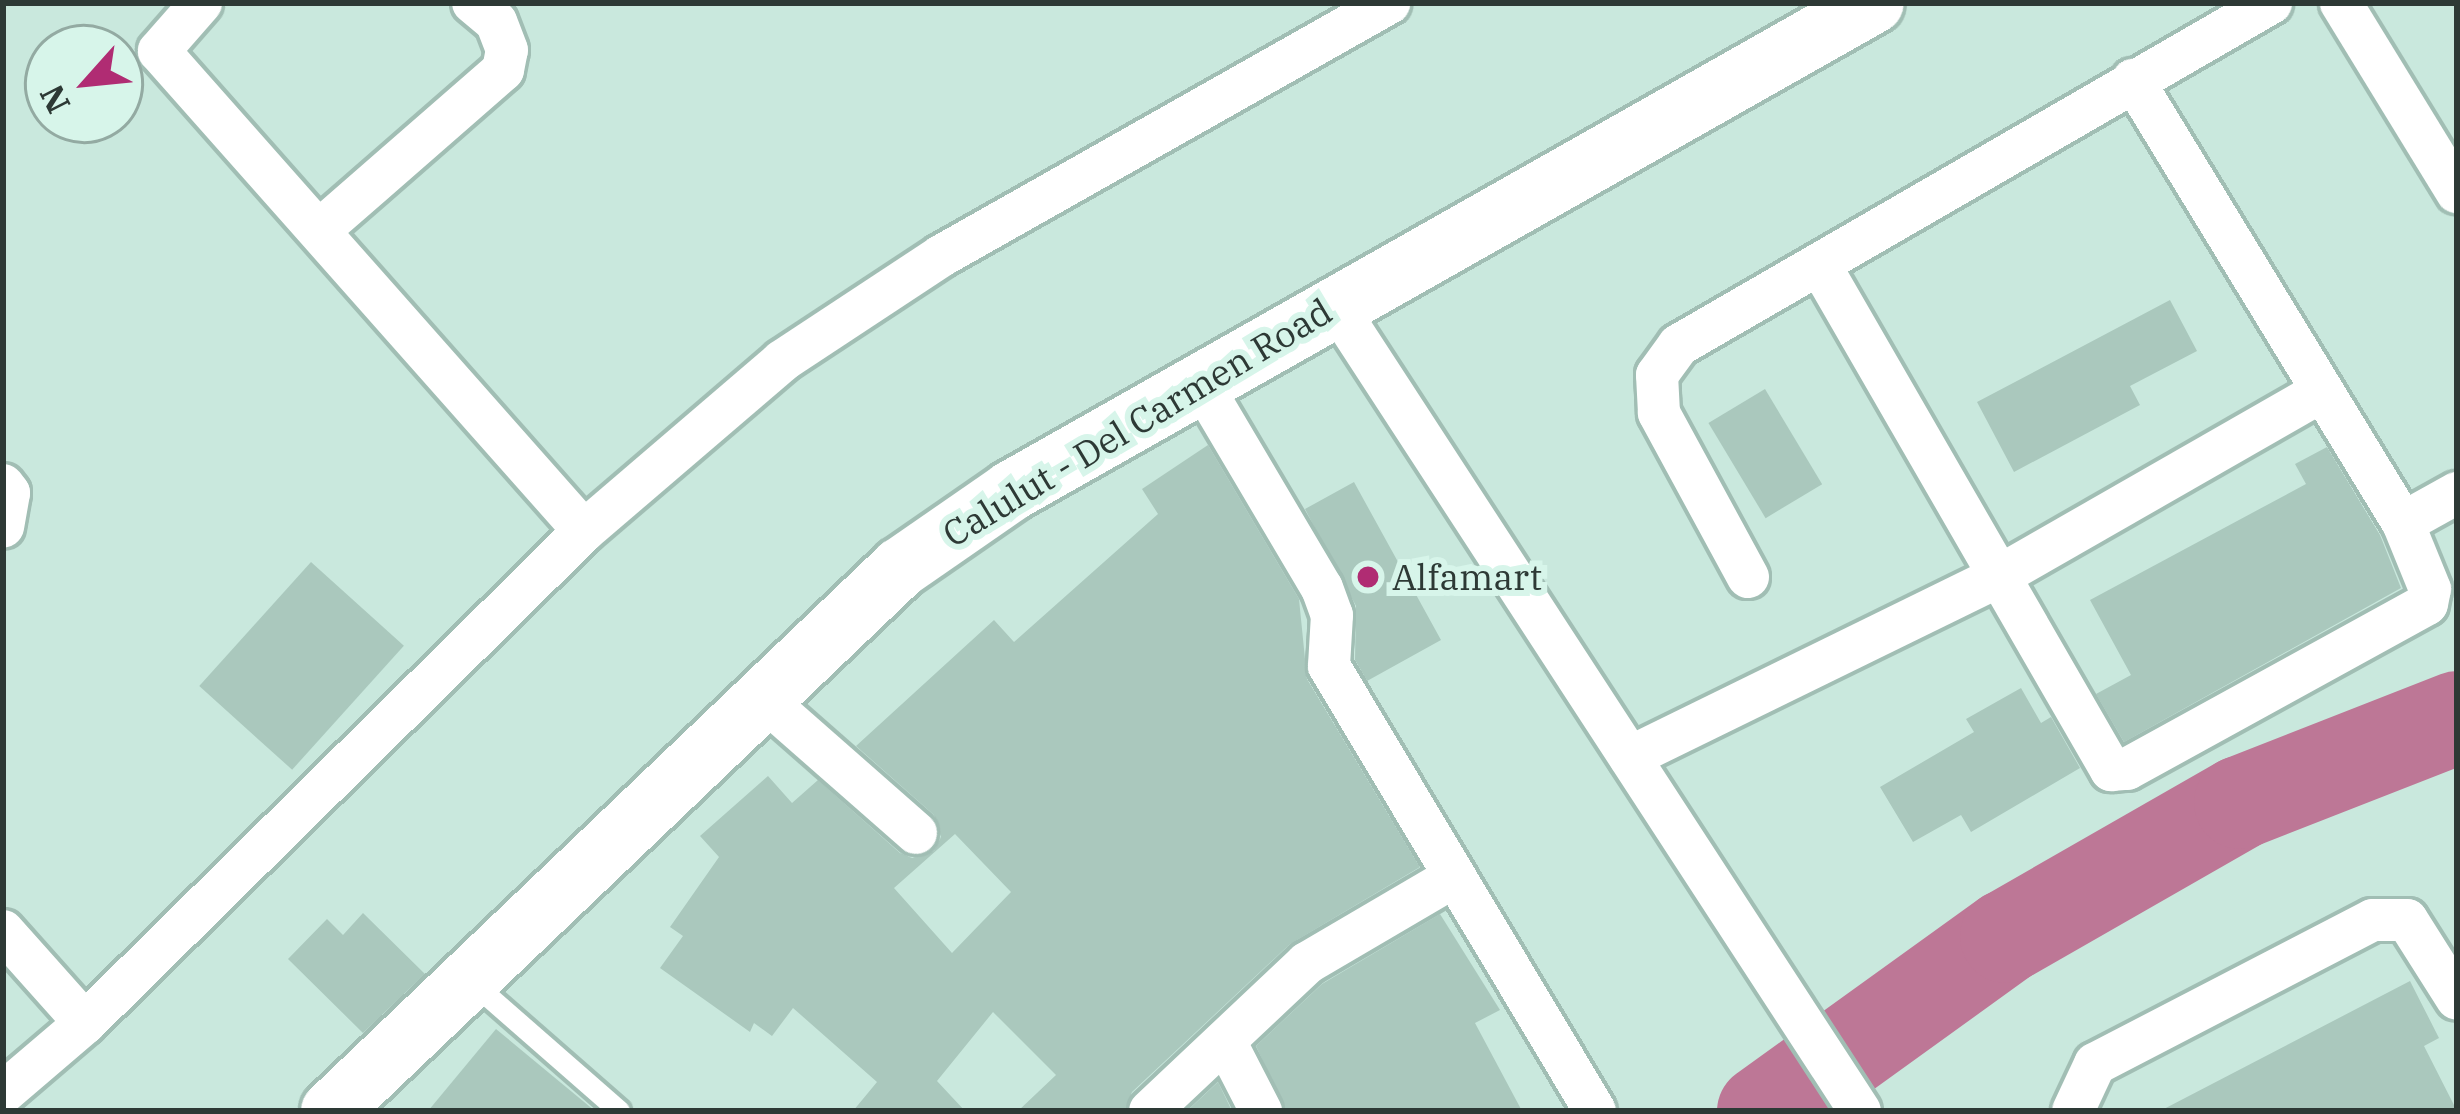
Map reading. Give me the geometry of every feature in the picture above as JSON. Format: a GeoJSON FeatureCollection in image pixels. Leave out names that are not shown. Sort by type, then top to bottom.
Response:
{"type":"FeatureCollection","features":[{"type":"Feature","properties":{"kind":"main road","name":"Calulut - Del Carmen Road"},"geometry":{"type":"LineString","coordinates":[[331,1111],[759,695],[900,568],[1011,491],[1334,303],[1874,3]]}},
{"type":"Feature","properties":{"kind":"street"},"geometry":{"type":"LineString","coordinates":[[201,3],[159,50],[322,228],[584,531]]}},
{"type":"Feature","properties":{"kind":"street"},"geometry":{"type":"LineString","coordinates":[[322,228],[502,70],[507,50],[496,22],[473,3]]}},
{"type":"Feature","properties":{"kind":"street"},"geometry":{"type":"LineString","coordinates":[[3,1094],[86,1022],[584,531],[782,362],[941,256],[1341,16],[1389,3]]}},
{"type":"Feature","properties":{"kind":"street"},"geometry":{"type":"LineString","coordinates":[[1748,577],[1659,412],[1657,375],[1678,345],[2271,3]]}},
{"type":"Feature","properties":{"kind":"street"},"geometry":{"type":"LineString","coordinates":[[2341,3],[2457,192]]}},
{"type":"Feature","properties":{"kind":"street"},"geometry":{"type":"LineString","coordinates":[[1820,267],[2111,770],[2127,769],[2426,604],[2431,589],[2403,524],[2319,393],[2133,80]]}},
{"type":"Feature","properties":{"kind":"street"},"geometry":{"type":"LineString","coordinates":[[1334,303],[1790,994],[1860,1111]]}},
{"type":"Feature","properties":{"kind":"street"},"geometry":{"type":"LineString","coordinates":[[1200,382],[1322,588],[1332,615],[1329,666],[1450,879],[1595,1111]]}},
{"type":"Feature","properties":{"kind":"street"},"geometry":{"type":"LineString","coordinates":[[1630,758],[2001,574],[2319,393]]}},
{"type":"Feature","properties":{"kind":"street"},"geometry":{"type":"LineString","coordinates":[[3,485],[3,526]]}},
{"type":"Feature","properties":{"kind":"street"},"geometry":{"type":"LineString","coordinates":[[2403,524],[2457,493]]}},
{"type":"Feature","properties":{"kind":"street"},"geometry":{"type":"LineString","coordinates":[[759,695],[916,833]]}},
{"type":"Feature","properties":{"kind":"street"},"geometry":{"type":"LineString","coordinates":[[1150,1111],[1307,963],[1450,879]]}},
{"type":"Feature","properties":{"kind":"street"},"geometry":{"type":"LineString","coordinates":[[2073,1111],[2095,1064],[2373,920],[2407,920],[2457,999]]}},
{"type":"Feature","properties":{"kind":"street"},"geometry":{"type":"LineString","coordinates":[[3,931],[86,1022]]}},
{"type":"Feature","properties":{"kind":"street"},"geometry":{"type":"LineString","coordinates":[[1225,1041],[1261,1111]]}},
{"type":"Feature","properties":{"kind":"lane"},"geometry":{"type":"LineString","coordinates":[[468,979],[619,1111]]}},
{"type":"Feature","properties":{"kind":"building"},"geometry":{"type":"Polygon","coordinates":[[[2170,300],[2197,351],[2130,386],[2140,405],[2014,472],[1977,402],[2170,300]]]}},
{"type":"Feature","properties":{"kind":"building"},"geometry":{"type":"Polygon","coordinates":[[[1765,389],[1822,484],[1766,518],[1708,423],[1765,389]]]}},
{"type":"Feature","properties":{"kind":"building"},"geometry":{"type":"Polygon","coordinates":[[[1208,445],[1299,599],[1307,679],[1420,867],[1290,944],[1132,1092],[1125,1111],[1018,1111],[1056,1075],[993,1012],[937,1081],[965,1111],[853,1111],[877,1082],[793,1008],[772,1036],[754,1023],[750,1032],[660,968],[683,936],[670,927],[719,857],[700,836],[768,776],[792,803],[818,780],[900,853],[912,858],[934,851],[941,837],[934,815],[856,746],[994,620],[1014,642],[1158,514],[1142,489],[1208,445]],[[955,834],[894,888],[952,953],[1011,892],[955,834]]]}},
{"type":"Feature","properties":{"kind":"building"},"geometry":{"type":"Polygon","coordinates":[[[2327,447],[2380,535],[2401,588],[2124,742],[2096,694],[2131,675],[2090,600],[2306,484],[2295,464],[2327,447]]]}},
{"type":"Feature","properties":{"kind":"building","name":"Alfamart"},"geometry":{"type":"Polygon","coordinates":[[[1354,482],[1441,640],[1367,681],[1355,660],[1356,606],[1305,509],[1354,482]]]}},
{"type":"Feature","properties":{"kind":"building"},"geometry":{"type":"Polygon","coordinates":[[[311,562],[404,646],[292,770],[199,686],[311,562]]]}},
{"type":"Feature","properties":{"kind":"building"},"geometry":{"type":"Polygon","coordinates":[[[2021,688],[2041,723],[2051,717],[2080,768],[1971,832],[1961,815],[1913,842],[1880,787],[1974,732],[1966,719],[2021,688]]]}},
{"type":"Feature","properties":{"kind":"building"},"geometry":{"type":"Polygon","coordinates":[[[363,913],[425,974],[363,1033],[288,959],[327,919],[343,935],[363,913]]]}},
{"type":"Feature","properties":{"kind":"building"},"geometry":{"type":"Polygon","coordinates":[[[1440,914],[1500,1010],[1475,1023],[1522,1111],[1286,1111],[1256,1046],[1322,984],[1440,914]]]}},
{"type":"Feature","properties":{"kind":"building"},"geometry":{"type":"Polygon","coordinates":[[[2410,981],[2439,1038],[2424,1046],[2457,1111],[2160,1111],[2410,981]]]}},
{"type":"Feature","properties":{"kind":"building"},"geometry":{"type":"Polygon","coordinates":[[[496,1029],[595,1111],[428,1111],[496,1029]]]}},
{"type":"Feature","properties":{"kind":"building"},"geometry":{"type":"Polygon","coordinates":[[[1218,1082],[1232,1111],[1187,1111],[1218,1082]]]}},
{"type":"Feature","properties":{"kind":"waterway"},"geometry":{"type":"LineString","coordinates":[[1763,1111],[2006,936],[2240,802],[2457,717]]}},
{"type":"Feature","properties":{"kind":"place","name":"Alfamart"},"geometry":{"type":"Point","coordinates":[1368,577]}}]}
